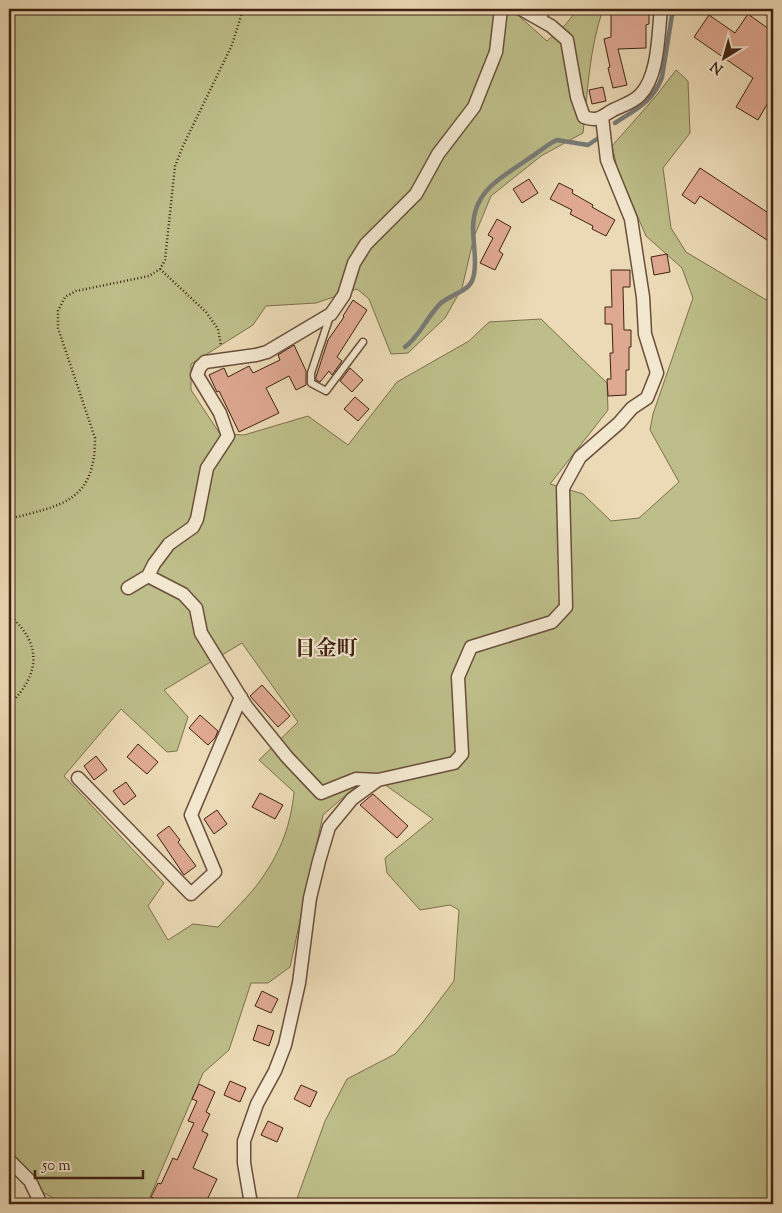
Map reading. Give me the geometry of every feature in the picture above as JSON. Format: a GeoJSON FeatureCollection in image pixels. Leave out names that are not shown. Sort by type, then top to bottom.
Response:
{"type":"FeatureCollection","features":[{"type":"Feature","properties":{"kind":"street"},"geometry":{"type":"LineString","coordinates":[[128,588],[148,576],[154,564],[169,544],[193,527],[197,519],[208,468],[228,436],[220,413],[197,375],[200,366],[205,362],[267,352],[331,314],[344,295],[354,263],[366,244],[416,194],[438,154],[474,107],[496,52],[501,9]]}},
{"type":"Feature","properties":{"kind":"street"},"geometry":{"type":"LineString","coordinates":[[521,9],[544,15],[551,26],[567,40],[577,97],[584,117],[592,120],[602,117],[639,96],[646,88],[653,74],[661,9]]}},
{"type":"Feature","properties":{"kind":"street"},"geometry":{"type":"LineString","coordinates":[[148,576],[183,594],[196,608],[201,633],[241,697],[287,757],[321,793],[356,779],[378,780],[454,764],[462,754],[458,677],[471,647],[552,622],[566,607],[563,488],[580,457],[619,423],[632,408],[646,398],[657,373],[645,334],[643,296],[631,219],[607,160],[602,117]]}},
{"type":"Feature","properties":{"kind":"street"},"geometry":{"type":"LineString","coordinates":[[78,778],[191,894],[215,872],[191,815],[241,697]]}},
{"type":"Feature","properties":{"kind":"street"},"geometry":{"type":"LineString","coordinates":[[251,1204],[244,1163],[244,1141],[256,1104],[275,1071],[286,1046],[299,983],[310,898],[329,827],[352,799],[378,780]]}},
{"type":"Feature","properties":{"kind":"street"},"geometry":{"type":"LineString","coordinates":[[9,1160],[30,1181],[41,1204]]}},
{"type":"Feature","properties":{"kind":"lane"},"geometry":{"type":"LineString","coordinates":[[331,314],[311,373],[311,382],[326,391],[363,342]]}},
{"type":"Feature","properties":{"kind":"path"},"geometry":{"type":"LineString","coordinates":[[9,519],[51,508],[70,500],[80,491],[90,474],[95,458],[95,438],[58,328],[58,311],[65,297],[76,291],[149,276],[160,269],[165,260],[175,166],[232,45],[243,9]]}},
{"type":"Feature","properties":{"kind":"path"},"geometry":{"type":"LineString","coordinates":[[160,269],[206,312],[218,330],[223,360]]}},
{"type":"Feature","properties":{"kind":"path"},"geometry":{"type":"LineString","coordinates":[[9,615],[22,626],[30,642],[34,661],[30,677],[22,693],[9,705]]}},
{"type":"Feature","properties":{"kind":"green space"},"geometry":{"type":"Polygon","coordinates":[[[9,9],[511,9],[547,41],[565,25],[578,9],[603,9],[592,55],[583,133],[541,156],[491,196],[474,237],[462,288],[445,318],[408,353],[391,354],[369,299],[357,289],[316,303],[266,306],[253,325],[191,364],[191,390],[220,434],[244,435],[308,416],[348,445],[397,382],[469,341],[489,322],[541,319],[607,383],[608,410],[550,484],[583,494],[611,521],[639,518],[679,482],[650,430],[653,414],[693,298],[682,268],[646,236],[618,171],[612,146],[676,70],[688,81],[690,133],[663,168],[671,228],[686,252],[773,304],[773,1204],[295,1204],[325,1121],[347,1079],[395,1054],[423,1022],[454,981],[459,910],[450,905],[420,910],[387,873],[385,858],[433,819],[370,774],[323,815],[290,967],[268,983],[251,983],[229,1050],[203,1073],[147,1204],[56,1204],[53,1198],[9,1173],[9,9]],[[242,643],[164,690],[188,717],[177,751],[167,752],[121,709],[64,776],[164,883],[148,906],[168,940],[193,924],[218,927],[257,885],[275,858],[288,826],[294,792],[259,760],[298,722],[242,643]]]}},
{"type":"Feature","properties":{"kind":"building"},"geometry":{"type":"Polygon","coordinates":[[[611,9],[649,10],[649,24],[646,25],[646,48],[618,49],[627,85],[613,88],[604,39],[611,37],[611,9]]]}},
{"type":"Feature","properties":{"kind":"building"},"geometry":{"type":"Polygon","coordinates":[[[748,14],[773,32],[773,94],[758,120],[736,107],[753,78],[694,37],[709,15],[735,33],[748,14]]]}},
{"type":"Feature","properties":{"kind":"building"},"geometry":{"type":"Polygon","coordinates":[[[603,87],[606,101],[592,104],[589,90],[603,87]]]}},
{"type":"Feature","properties":{"kind":"building"},"geometry":{"type":"Polygon","coordinates":[[[700,168],[773,216],[773,244],[700,196],[695,204],[682,195],[700,168]]]}},
{"type":"Feature","properties":{"kind":"building"},"geometry":{"type":"Polygon","coordinates":[[[529,179],[538,193],[522,203],[513,189],[529,179]]]}},
{"type":"Feature","properties":{"kind":"building"},"geometry":{"type":"Polygon","coordinates":[[[559,183],[573,190],[572,193],[615,220],[606,236],[592,229],[593,226],[570,214],[572,210],[550,199],[559,183]]]}},
{"type":"Feature","properties":{"kind":"building"},"geometry":{"type":"Polygon","coordinates":[[[497,219],[511,227],[499,251],[503,254],[495,270],[480,263],[493,238],[488,235],[497,219]]]}},
{"type":"Feature","properties":{"kind":"building"},"geometry":{"type":"Polygon","coordinates":[[[667,254],[670,272],[654,275],[651,257],[667,254]]]}},
{"type":"Feature","properties":{"kind":"building"},"geometry":{"type":"Polygon","coordinates":[[[611,270],[630,270],[630,287],[623,287],[624,330],[631,330],[631,347],[629,347],[629,370],[626,370],[626,395],[608,396],[607,379],[611,379],[610,353],[613,353],[612,324],[605,324],[605,307],[612,307],[611,270]]]}},
{"type":"Feature","properties":{"kind":"building"},"geometry":{"type":"Polygon","coordinates":[[[353,300],[367,310],[337,357],[342,361],[332,375],[329,371],[320,382],[316,380],[316,377],[328,340],[353,300]]]}},
{"type":"Feature","properties":{"kind":"building"},"geometry":{"type":"Polygon","coordinates":[[[294,345],[306,371],[306,385],[296,390],[289,376],[266,388],[279,413],[239,432],[209,375],[224,368],[228,377],[249,366],[253,373],[280,360],[278,355],[294,345]]]}},
{"type":"Feature","properties":{"kind":"building"},"geometry":{"type":"Polygon","coordinates":[[[350,368],[363,380],[352,392],[340,381],[350,368]]]}},
{"type":"Feature","properties":{"kind":"building"},"geometry":{"type":"Polygon","coordinates":[[[355,397],[369,409],[358,421],[344,409],[355,397]]]}},
{"type":"Feature","properties":{"kind":"building"},"geometry":{"type":"Polygon","coordinates":[[[262,685],[290,716],[278,727],[250,696],[262,685]]]}},
{"type":"Feature","properties":{"kind":"building"},"geometry":{"type":"Polygon","coordinates":[[[200,715],[218,731],[215,738],[208,745],[189,728],[200,715]]]}},
{"type":"Feature","properties":{"kind":"building"},"geometry":{"type":"Polygon","coordinates":[[[138,744],[158,762],[147,774],[127,757],[138,744]]]}},
{"type":"Feature","properties":{"kind":"building"},"geometry":{"type":"Polygon","coordinates":[[[96,756],[107,770],[94,780],[84,766],[96,756]]]}},
{"type":"Feature","properties":{"kind":"building"},"geometry":{"type":"Polygon","coordinates":[[[126,782],[136,796],[124,805],[113,791],[126,782]]]}},
{"type":"Feature","properties":{"kind":"building"},"geometry":{"type":"Polygon","coordinates":[[[260,793],[283,805],[275,819],[252,807],[260,793]]]}},
{"type":"Feature","properties":{"kind":"building"},"geometry":{"type":"Polygon","coordinates":[[[373,794],[408,826],[397,838],[360,805],[373,794]]]}},
{"type":"Feature","properties":{"kind":"building"},"geometry":{"type":"Polygon","coordinates":[[[217,810],[227,824],[214,834],[204,819],[217,810]]]}},
{"type":"Feature","properties":{"kind":"building"},"geometry":{"type":"Polygon","coordinates":[[[169,826],[196,866],[184,875],[157,835],[169,826]]]}},
{"type":"Feature","properties":{"kind":"building"},"geometry":{"type":"Polygon","coordinates":[[[262,991],[278,999],[271,1013],[255,1006],[262,991]]]}},
{"type":"Feature","properties":{"kind":"building"},"geometry":{"type":"Polygon","coordinates":[[[258,1025],[274,1031],[269,1046],[253,1040],[258,1025]]]}},
{"type":"Feature","properties":{"kind":"building"},"geometry":{"type":"Polygon","coordinates":[[[230,1081],[246,1088],[240,1102],[224,1095],[230,1081]]]}},
{"type":"Feature","properties":{"kind":"building"},"geometry":{"type":"Polygon","coordinates":[[[199,1084],[215,1092],[206,1112],[210,1114],[202,1131],[208,1134],[193,1168],[217,1179],[205,1204],[177,1204],[169,1200],[166,1204],[151,1197],[158,1183],[161,1184],[173,1158],[177,1160],[194,1123],[188,1121],[197,1101],[192,1099],[199,1084]]]}},
{"type":"Feature","properties":{"kind":"building"},"geometry":{"type":"Polygon","coordinates":[[[301,1085],[317,1092],[310,1107],[294,1099],[301,1085]]]}},
{"type":"Feature","properties":{"kind":"building"},"geometry":{"type":"Polygon","coordinates":[[[268,1121],[283,1128],[277,1142],[261,1135],[268,1121]]]}},
{"type":"Feature","properties":{"kind":"waterway"},"geometry":{"type":"LineString","coordinates":[[615,123],[649,99],[659,85],[662,77],[673,9]]}},
{"type":"Feature","properties":{"kind":"waterway"},"geometry":{"type":"LineString","coordinates":[[405,347],[441,303],[470,285],[475,269],[473,227],[475,214],[478,203],[491,186],[508,172],[557,140],[588,145],[597,139]]}},
{"type":"Feature","properties":{"kind":"district","name":"日金町"},"geometry":{"type":"Point","coordinates":[326,648]}}]}
